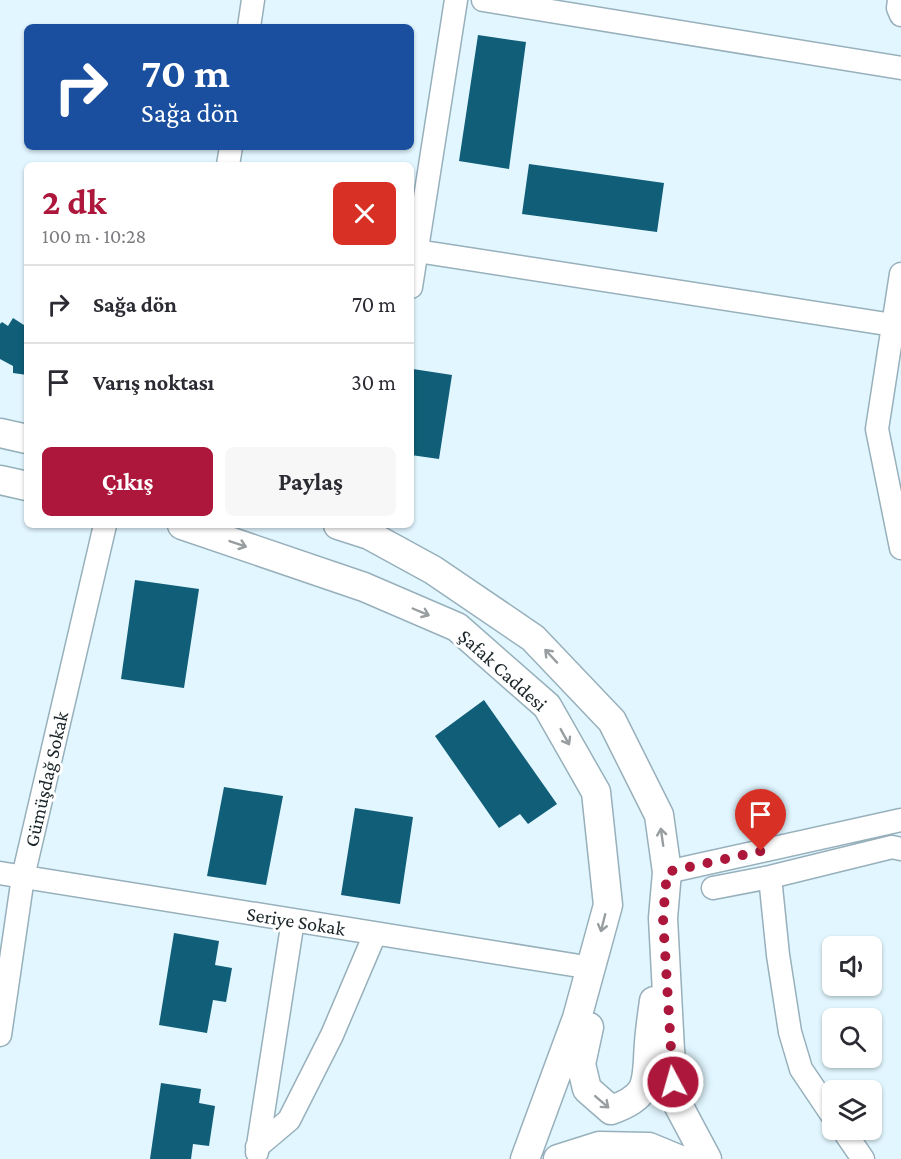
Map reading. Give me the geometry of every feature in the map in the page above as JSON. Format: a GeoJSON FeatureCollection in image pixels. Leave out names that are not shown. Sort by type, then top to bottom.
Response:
{"type":"FeatureCollection","features":[{"type":"Feature","properties":{"kind":"main road"},"geometry":{"type":"LineString","coordinates":[[0,433],[24,438]]}},
{"type":"Feature","properties":{"kind":"main road"},"geometry":{"type":"LineString","coordinates":[[0,480],[24,485]]}},
{"type":"Feature","properties":{"kind":"main road","name":"Şafak Caddesi"},"geometry":{"type":"LineString","coordinates":[[191,528],[364,587],[457,627],[548,706],[596,792],[608,905],[578,1018],[525,1159]]}},
{"type":"Feature","properties":{"kind":"main road","name":"Şafak Caddesi"},"geometry":{"type":"LineString","coordinates":[[370,530],[533,638],[612,721],[659,815],[667,872],[664,927],[670,1050],[675,1099],[707,1159]]}},
{"type":"Feature","properties":{"kind":"main road"},"geometry":{"type":"LineString","coordinates":[[592,968],[591,1017],[581,1064],[587,1089],[611,1110],[639,1096],[648,1078],[649,1042],[664,927]]}},
{"type":"Feature","properties":{"kind":"main road"},"geometry":{"type":"LineString","coordinates":[[558,1159],[599,1146],[649,1147],[678,1159]]}},
{"type":"Feature","properties":{"kind":"street"},"geometry":{"type":"LineString","coordinates":[[249,24],[253,0]]}},
{"type":"Feature","properties":{"kind":"street"},"geometry":{"type":"LineString","coordinates":[[414,269],[456,0]]}},
{"type":"Feature","properties":{"kind":"street"},"geometry":{"type":"LineString","coordinates":[[483,0],[548,5],[901,68]]}},
{"type":"Feature","properties":{"kind":"street"},"geometry":{"type":"LineString","coordinates":[[898,0],[901,15]]}},
{"type":"Feature","properties":{"kind":"street"},"geometry":{"type":"LineString","coordinates":[[417,251],[893,325]]}},
{"type":"Feature","properties":{"kind":"street"},"geometry":{"type":"LineString","coordinates":[[901,274],[877,429],[901,548]]}},
{"type":"Feature","properties":{"kind":"street","name":"Gümüşdağ Sokak"},"geometry":{"type":"LineString","coordinates":[[0,1035],[23,877],[104,528]]}},
{"type":"Feature","properties":{"kind":"street"},"geometry":{"type":"LineString","coordinates":[[667,872],[901,820]]}},
{"type":"Feature","properties":{"kind":"street"},"geometry":{"type":"LineString","coordinates":[[713,888],[770,877],[892,847],[901,849]]}},
{"type":"Feature","properties":{"kind":"street","name":"Seriye Sokak"},"geometry":{"type":"LineString","coordinates":[[0,873],[592,968]]}},
{"type":"Feature","properties":{"kind":"street"},"geometry":{"type":"LineString","coordinates":[[770,877],[778,955],[790,1032],[801,1069],[822,1100]]}},
{"type":"Feature","properties":{"kind":"street"},"geometry":{"type":"LineString","coordinates":[[256,1153],[293,920]]}},
{"type":"Feature","properties":{"kind":"street"},"geometry":{"type":"LineString","coordinates":[[256,1153],[289,1120],[332,1035],[375,934]]}},
{"type":"Feature","properties":{"kind":"street"},"geometry":{"type":"LineString","coordinates":[[850,1140],[863,1159]]}},
{"type":"Feature","properties":{"kind":"building"},"geometry":{"type":"Polygon","coordinates":[[[478,35],[526,42],[509,169],[459,161],[478,35]]]}},
{"type":"Feature","properties":{"kind":"building"},"geometry":{"type":"Polygon","coordinates":[[[529,164],[664,183],[657,232],[522,214],[529,164]]]}},
{"type":"Feature","properties":{"kind":"building"},"geometry":{"type":"Polygon","coordinates":[[[13,318],[24,325],[24,375],[13,373],[13,366],[0,359],[0,324],[2,322],[8,326],[13,318]]]}},
{"type":"Feature","properties":{"kind":"building"},"geometry":{"type":"Polygon","coordinates":[[[414,369],[452,375],[439,459],[414,455],[414,369]]]}},
{"type":"Feature","properties":{"kind":"building"},"geometry":{"type":"Polygon","coordinates":[[[135,580],[199,589],[184,688],[121,679],[135,580]]]}},
{"type":"Feature","properties":{"kind":"building"},"geometry":{"type":"Polygon","coordinates":[[[484,700],[557,804],[528,824],[520,814],[499,828],[435,736],[484,700]]]}},
{"type":"Feature","properties":{"kind":"building"},"geometry":{"type":"Polygon","coordinates":[[[224,787],[283,796],[266,885],[207,876],[224,787]]]}},
{"type":"Feature","properties":{"kind":"building"},"geometry":{"type":"Polygon","coordinates":[[[355,808],[413,817],[400,904],[341,895],[355,808]]]}},
{"type":"Feature","properties":{"kind":"building"},"geometry":{"type":"Polygon","coordinates":[[[174,933],[219,941],[215,965],[232,968],[226,1002],[213,1000],[207,1033],[159,1025],[174,933]]]}},
{"type":"Feature","properties":{"kind":"building"},"geometry":{"type":"Polygon","coordinates":[[[161,1083],[201,1089],[199,1103],[215,1106],[209,1146],[193,1144],[191,1159],[150,1159],[161,1083]]]}},
{"type":"Feature","properties":{"kind":"route"},"geometry":{"type":"LineString","coordinates":[[673,1082],[663,918],[667,872],[761,851]]}}]}
